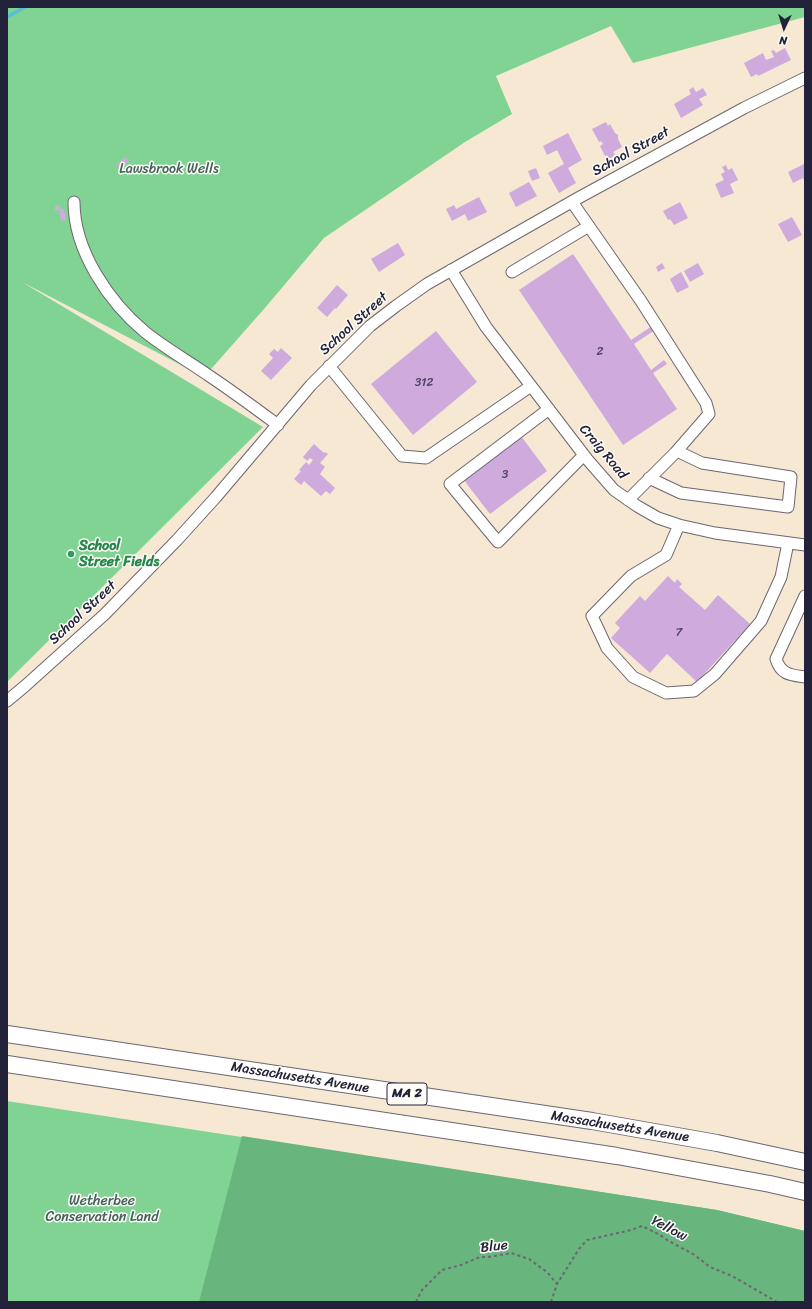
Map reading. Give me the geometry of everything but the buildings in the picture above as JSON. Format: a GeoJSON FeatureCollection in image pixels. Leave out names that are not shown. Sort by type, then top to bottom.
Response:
{"type":"FeatureCollection","features":[{"type":"Feature","properties":{"kind":"highway","name":"Massachusetts Avenue"},"geometry":{"type":"LineString","coordinates":[[7,1034],[592,1122],[717,1143],[805,1162]]}},
{"type":"Feature","properties":{"kind":"highway","name":"Massachusetts Avenue"},"geometry":{"type":"LineString","coordinates":[[7,1064],[617,1156],[770,1184],[805,1192]]}},
{"type":"Feature","properties":{"kind":"street","name":"School Street"},"geometry":{"type":"LineString","coordinates":[[7,701],[105,614],[177,540],[311,385],[370,326],[427,284],[572,202],[724,119],[805,78]]}},
{"type":"Feature","properties":{"kind":"street"},"geometry":{"type":"LineString","coordinates":[[74,202],[74,215],[80,239],[91,265],[107,291],[126,315],[146,333],[278,425]]}},
{"type":"Feature","properties":{"kind":"street"},"geometry":{"type":"LineString","coordinates":[[572,202],[641,301],[706,403],[709,414],[677,451],[628,500]]}},
{"type":"Feature","properties":{"kind":"street"},"geometry":{"type":"LineString","coordinates":[[512,272],[588,226]]}},
{"type":"Feature","properties":{"kind":"street","name":"Craig Road"},"geometry":{"type":"LineString","coordinates":[[452,270],[486,327],[584,455],[614,490],[658,518],[679,525],[715,533],[805,545]]}},
{"type":"Feature","properties":{"kind":"street"},"geometry":{"type":"LineString","coordinates":[[329,366],[402,456],[426,458],[531,386]]}},
{"type":"Feature","properties":{"kind":"street"},"geometry":{"type":"LineString","coordinates":[[549,409],[450,484],[498,542],[584,455]]}},
{"type":"Feature","properties":{"kind":"street"},"geometry":{"type":"LineString","coordinates":[[650,478],[681,493],[788,507],[791,477],[702,463],[677,451]]}},
{"type":"Feature","properties":{"kind":"street"},"geometry":{"type":"LineString","coordinates":[[679,525],[666,555],[631,576],[592,616],[606,648],[633,676],[666,694],[694,692],[715,674],[761,621],[781,577],[788,543]]}},
{"type":"Feature","properties":{"kind":"street"},"geometry":{"type":"LineString","coordinates":[[805,596],[776,659],[778,667],[784,672],[805,677]]}},
{"type":"Feature","properties":{"kind":"path","name":"Yellow"},"geometry":{"type":"LineString","coordinates":[[551,1302],[557,1284],[579,1249],[587,1240],[642,1226],[694,1254],[710,1266],[732,1276],[777,1302]]}},
{"type":"Feature","properties":{"kind":"path","name":"Blue"},"geometry":{"type":"LineString","coordinates":[[416,1302],[422,1290],[442,1270],[461,1265],[480,1256],[488,1257],[511,1253],[529,1259],[547,1272],[557,1284]]}},
{"type":"Feature","properties":{"kind":"green space","name":"Lawsbrook Wells"},"geometry":{"type":"Polygon","coordinates":[[[7,7],[805,7],[805,17],[633,63],[611,26],[496,76],[512,114],[465,142],[324,238],[204,377],[22,282],[263,427],[7,682],[7,7]]]}},
{"type":"Feature","properties":{"kind":"green space","name":"Wetherbee Conservation Land"},"geometry":{"type":"Polygon","coordinates":[[[7,1101],[717,1210],[805,1231],[805,1302],[7,1302],[7,1101]]]}},
{"type":"Feature","properties":{"kind":"green space","name":"Wetherbee Conservation Land"},"geometry":{"type":"Polygon","coordinates":[[[242,1136],[717,1210],[805,1231],[805,1302],[199,1302],[242,1136]]]}},
{"type":"Feature","properties":{"kind":"waterway"},"geometry":{"type":"LineString","coordinates":[[7,17],[25,7]]}},
{"type":"Feature","properties":{"kind":"place","name":"School Street Fields"},"geometry":{"type":"Point","coordinates":[71,554]}}]}
